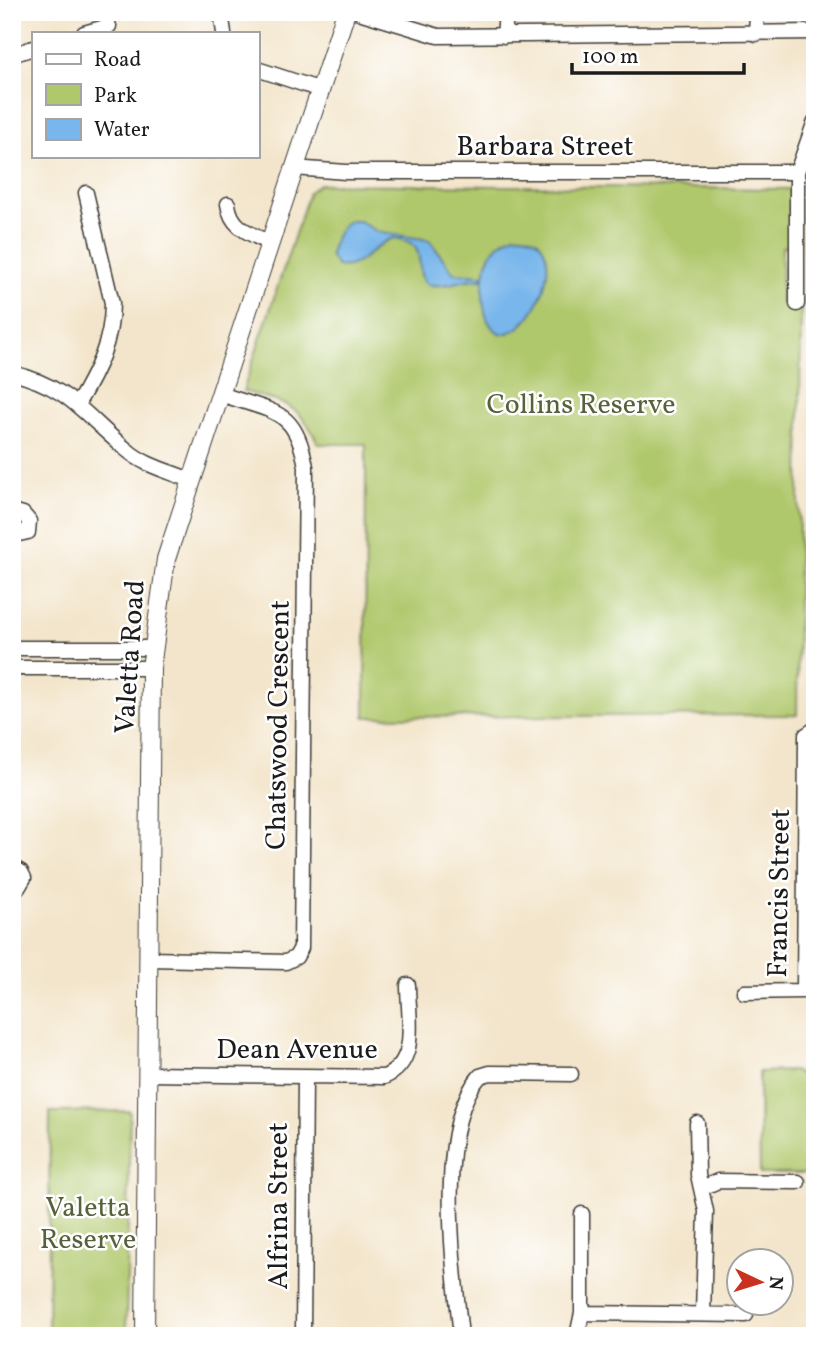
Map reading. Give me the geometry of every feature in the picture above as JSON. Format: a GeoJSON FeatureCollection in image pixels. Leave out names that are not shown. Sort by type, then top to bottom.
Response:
{"type":"FeatureCollection","features":[{"type":"Feature","properties":{"kind":"street"},"geometry":{"type":"LineString","coordinates":[[221,12],[224,32]]}},
{"type":"Feature","properties":{"kind":"street","name":"Valetta Road"},"geometry":{"type":"LineString","coordinates":[[145,1336],[151,668],[166,559],[346,12]]}},
{"type":"Feature","properties":{"kind":"street"},"geometry":{"type":"LineString","coordinates":[[359,12],[438,36],[815,32]]}},
{"type":"Feature","properties":{"kind":"street"},"geometry":{"type":"LineString","coordinates":[[504,36],[506,12]]}},
{"type":"Feature","properties":{"kind":"street"},"geometry":{"type":"LineString","coordinates":[[756,34],[757,12]]}},
{"type":"Feature","properties":{"kind":"street"},"geometry":{"type":"LineString","coordinates":[[87,32],[109,24]]}},
{"type":"Feature","properties":{"kind":"street"},"geometry":{"type":"LineString","coordinates":[[12,54],[32,48]]}},
{"type":"Feature","properties":{"kind":"street"},"geometry":{"type":"LineString","coordinates":[[259,70],[321,90]]}},
{"type":"Feature","properties":{"kind":"street"},"geometry":{"type":"LineString","coordinates":[[797,304],[797,172],[815,121]]}},
{"type":"Feature","properties":{"kind":"street","name":"Barbara Street"},"geometry":{"type":"LineString","coordinates":[[294,168],[346,172],[797,172]]}},
{"type":"Feature","properties":{"kind":"street"},"geometry":{"type":"LineString","coordinates":[[78,403],[100,366],[112,321],[112,303],[86,192]]}},
{"type":"Feature","properties":{"kind":"street"},"geometry":{"type":"LineString","coordinates":[[228,204],[230,219],[239,228],[270,243]]}},
{"type":"Feature","properties":{"kind":"street"},"geometry":{"type":"LineString","coordinates":[[12,373],[40,380],[78,403],[127,451],[144,463],[190,480]]}},
{"type":"Feature","properties":{"kind":"street","name":"Chatswood Crescent"},"geometry":{"type":"LineString","coordinates":[[149,959],[285,962],[296,957],[301,947],[306,467],[301,437],[287,418],[221,394]]}},
{"type":"Feature","properties":{"kind":"street"},"geometry":{"type":"LineString","coordinates":[[12,511],[23,514],[29,521],[28,532],[19,534],[12,530]]}},
{"type":"Feature","properties":{"kind":"street"},"geometry":{"type":"LineString","coordinates":[[12,648],[153,648]]}},
{"type":"Feature","properties":{"kind":"street"},"geometry":{"type":"LineString","coordinates":[[12,668],[151,668]]}},
{"type":"Feature","properties":{"kind":"street","name":"Francis Street"},"geometry":{"type":"LineString","coordinates":[[744,992],[804,991],[810,915],[810,732]]}},
{"type":"Feature","properties":{"kind":"street"},"geometry":{"type":"LineString","coordinates":[[12,867],[21,872],[24,878],[18,888],[12,888]]}},
{"type":"Feature","properties":{"kind":"street","name":"Dean Avenue"},"geometry":{"type":"LineString","coordinates":[[148,1074],[384,1077],[398,1071],[409,1056],[408,985]]}},
{"type":"Feature","properties":{"kind":"street"},"geometry":{"type":"LineString","coordinates":[[461,1336],[453,1238],[453,1164],[455,1127],[461,1109],[480,1076],[491,1073],[571,1073]]}},
{"type":"Feature","properties":{"kind":"street","name":"Alfrina Street"},"geometry":{"type":"LineString","coordinates":[[303,1336],[305,1076]]}},
{"type":"Feature","properties":{"kind":"street"},"geometry":{"type":"LineString","coordinates":[[697,1123],[698,1175],[706,1211],[703,1314]]}},
{"type":"Feature","properties":{"kind":"street"},"geometry":{"type":"LineString","coordinates":[[702,1188],[718,1181],[798,1182]]}},
{"type":"Feature","properties":{"kind":"street"},"geometry":{"type":"LineString","coordinates":[[577,1336],[582,1314],[582,1214]]}},
{"type":"Feature","properties":{"kind":"street"},"geometry":{"type":"LineString","coordinates":[[582,1314],[726,1315]]}},
{"type":"Feature","properties":{"kind":"green space","name":"Collins Reserve"},"geometry":{"type":"Polygon","coordinates":[[[319,184],[791,189],[790,246],[782,247],[781,302],[801,303],[797,715],[365,717],[366,444],[318,444],[297,412],[280,402],[243,391],[309,192],[319,184]]]}},
{"type":"Feature","properties":{"kind":"green space"},"geometry":{"type":"Polygon","coordinates":[[[793,1071],[815,1082],[815,1174],[760,1174],[759,1072],[793,1071]]]}},
{"type":"Feature","properties":{"kind":"green space","name":"Valetta Reserve"},"geometry":{"type":"Polygon","coordinates":[[[130,1111],[126,1336],[48,1336],[50,1112],[130,1111]]]}},
{"type":"Feature","properties":{"kind":"water"},"geometry":{"type":"Polygon","coordinates":[[[349,221],[359,221],[378,232],[429,240],[454,273],[482,275],[482,279],[440,285],[426,284],[413,245],[394,238],[353,265],[337,266],[330,256],[331,251],[339,232],[349,221]]]}},
{"type":"Feature","properties":{"kind":"water"},"geometry":{"type":"Polygon","coordinates":[[[514,235],[532,238],[543,248],[547,263],[546,281],[530,316],[517,328],[503,334],[495,330],[485,312],[484,277],[493,250],[514,235]]]}}]}
